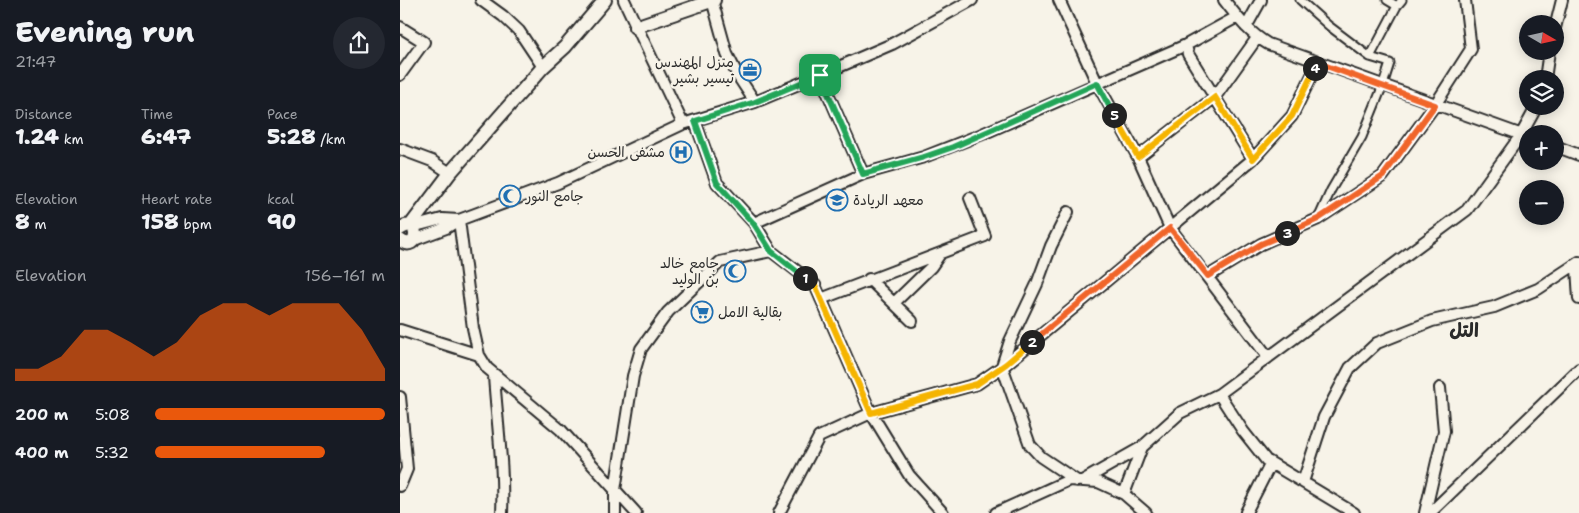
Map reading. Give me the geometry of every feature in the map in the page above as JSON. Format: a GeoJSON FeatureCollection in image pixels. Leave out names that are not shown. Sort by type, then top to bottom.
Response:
{"type":"FeatureCollection","features":[{"type":"Feature","properties":{"kind":"street"},"geometry":{"type":"LineString","coordinates":[[481,0],[503,16],[518,31],[543,67]]}},
{"type":"Feature","properties":{"kind":"street"},"geometry":{"type":"LineString","coordinates":[[405,233],[450,174],[543,67],[565,47],[605,0]]}},
{"type":"Feature","properties":{"kind":"street"},"geometry":{"type":"LineString","coordinates":[[624,0],[635,27],[683,124]]}},
{"type":"Feature","properties":{"kind":"street"},"geometry":{"type":"LineString","coordinates":[[635,27],[713,0],[727,54],[738,76],[755,102]]}},
{"type":"Feature","properties":{"kind":"street"},"geometry":{"type":"LineString","coordinates":[[405,233],[446,228],[458,220],[558,183],[683,124],[755,102],[892,44],[972,0]]}},
{"type":"Feature","properties":{"kind":"street"},"geometry":{"type":"LineString","coordinates":[[1059,0],[1097,83],[1138,157],[1170,228],[1268,357]]}},
{"type":"Feature","properties":{"kind":"street"},"geometry":{"type":"LineString","coordinates":[[1224,0],[1246,28],[1257,38],[1280,50],[1519,134]]}},
{"type":"Feature","properties":{"kind":"street"},"geometry":{"type":"LineString","coordinates":[[1246,28],[1260,0]]}},
{"type":"Feature","properties":{"kind":"street"},"geometry":{"type":"LineString","coordinates":[[1300,0],[1329,26],[1370,57],[1390,63],[1362,137],[1330,190],[1318,219]]}},
{"type":"Feature","properties":{"kind":"street"},"geometry":{"type":"LineString","coordinates":[[1370,57],[1399,3],[1387,0]]}},
{"type":"Feature","properties":{"kind":"street"},"geometry":{"type":"LineString","coordinates":[[1208,276],[1261,244],[1318,219],[1383,176],[1435,105],[1471,49],[1465,0]]}},
{"type":"Feature","properties":{"kind":"street"},"geometry":{"type":"LineString","coordinates":[[1558,15],[1562,0]]}},
{"type":"Feature","properties":{"kind":"street"},"geometry":{"type":"LineString","coordinates":[[754,224],[863,174],[953,147],[1186,45],[1237,17]]}},
{"type":"Feature","properties":{"kind":"street"},"geometry":{"type":"LineString","coordinates":[[400,27],[424,42],[400,75]]}},
{"type":"Feature","properties":{"kind":"street"},"geometry":{"type":"LineString","coordinates":[[1138,157],[1215,97],[1257,38]]}},
{"type":"Feature","properties":{"kind":"street"},"geometry":{"type":"LineString","coordinates":[[1186,45],[1188,54],[1253,159]]}},
{"type":"Feature","properties":{"kind":"street"},"geometry":{"type":"LineString","coordinates":[[781,512],[819,437],[871,413],[977,384],[1002,366],[1253,159],[1292,116],[1318,63]]}},
{"type":"Feature","properties":{"kind":"street"},"geometry":{"type":"LineString","coordinates":[[820,75],[863,174]]}},
{"type":"Feature","properties":{"kind":"street"},"geometry":{"type":"LineString","coordinates":[[695,121],[717,183],[754,224],[771,251],[815,285],[871,413],[909,475],[943,513]]}},
{"type":"Feature","properties":{"kind":"street"},"geometry":{"type":"LineString","coordinates":[[1079,481],[1142,448],[1180,413],[1219,394],[1466,210],[1519,142]]}},
{"type":"Feature","properties":{"kind":"street"},"geometry":{"type":"LineString","coordinates":[[400,149],[432,161],[450,174]]}},
{"type":"Feature","properties":{"kind":"street"},"geometry":{"type":"LineString","coordinates":[[1564,149],[1579,155]]}},
{"type":"Feature","properties":{"kind":"street"},"geometry":{"type":"LineString","coordinates":[[821,299],[985,236],[970,198]]}},
{"type":"Feature","properties":{"kind":"street"},"geometry":{"type":"LineString","coordinates":[[1068,212],[1051,246],[1037,284],[1010,341],[1002,366],[1030,445],[1041,457],[1079,481]]}},
{"type":"Feature","properties":{"kind":"street"},"geometry":{"type":"LineString","coordinates":[[458,220],[472,328],[479,355],[494,376],[561,430],[636,513]]}},
{"type":"Feature","properties":{"kind":"street"},"geometry":{"type":"LineString","coordinates":[[615,513],[615,490],[633,376],[641,350],[668,312],[720,262],[771,251]]}},
{"type":"Feature","properties":{"kind":"street"},"geometry":{"type":"LineString","coordinates":[[894,303],[931,267],[940,254]]}},
{"type":"Feature","properties":{"kind":"street"},"geometry":{"type":"LineString","coordinates":[[1579,263],[1577,268],[1579,299]]}},
{"type":"Feature","properties":{"kind":"street"},"geometry":{"type":"LineString","coordinates":[[1303,482],[1324,417],[1350,368],[1377,343],[1432,321],[1494,307],[1538,289],[1579,263]]}},
{"type":"Feature","properties":{"kind":"street"},"geometry":{"type":"LineString","coordinates":[[870,279],[912,321]]}},
{"type":"Feature","properties":{"kind":"street"},"geometry":{"type":"LineString","coordinates":[[400,330],[479,355]]}},
{"type":"Feature","properties":{"kind":"street"},"geometry":{"type":"LineString","coordinates":[[1430,513],[1579,368]]}},
{"type":"Feature","properties":{"kind":"street"},"geometry":{"type":"LineString","coordinates":[[494,376],[502,467],[502,513]]}},
{"type":"Feature","properties":{"kind":"street"},"geometry":{"type":"LineString","coordinates":[[1425,513],[1444,431],[1440,388]]}},
{"type":"Feature","properties":{"kind":"street"},"geometry":{"type":"LineString","coordinates":[[1219,394],[1243,431],[1266,460],[1354,513]]}},
{"type":"Feature","properties":{"kind":"street"},"geometry":{"type":"LineString","coordinates":[[400,397],[407,469],[400,486]]}},
{"type":"Feature","properties":{"kind":"street"},"geometry":{"type":"LineString","coordinates":[[1124,494],[1142,448]]}},
{"type":"Feature","properties":{"kind":"street"},"geometry":{"type":"LineString","coordinates":[[1247,513],[1270,463]]}},
{"type":"Feature","properties":{"kind":"street"},"geometry":{"type":"LineString","coordinates":[[996,513],[1070,480],[1098,482],[1124,494],[1145,513]]}},
{"type":"Feature","properties":{"kind":"place","name":"منزل المهندس تيسير بشير"},"geometry":{"type":"Point","coordinates":[750,70]}},
{"type":"Feature","properties":{"kind":"place","name":"مشفى الحسن"},"geometry":{"type":"Point","coordinates":[681,152]}},
{"type":"Feature","properties":{"kind":"place","name":"جامع النور"},"geometry":{"type":"Point","coordinates":[510,196]}},
{"type":"Feature","properties":{"kind":"place","name":"معهد الريادة"},"geometry":{"type":"Point","coordinates":[837,200]}},
{"type":"Feature","properties":{"kind":"place","name":"جامع خالد بن الوليد"},"geometry":{"type":"Point","coordinates":[735,271]}},
{"type":"Feature","properties":{"kind":"place","name":"بقالية الامل"},"geometry":{"type":"Point","coordinates":[702,312]}},
{"type":"Feature","properties":{"kind":"district","name":"التل"},"geometry":{"type":"Point","coordinates":[1464,330]}},
{"type":"Feature","properties":{"kind":"route"},"geometry":{"type":"LineString","coordinates":[[1318,63],[1435,105],[1383,176],[1318,219],[1261,244],[1208,276],[1170,228],[1006,364],[977,384],[871,413],[815,285],[771,251],[754,224],[717,183],[695,121],[755,102],[820,75],[863,174],[953,147],[1097,83],[1138,157],[1215,97],[1253,159],[1292,116],[1318,63]]}}]}
